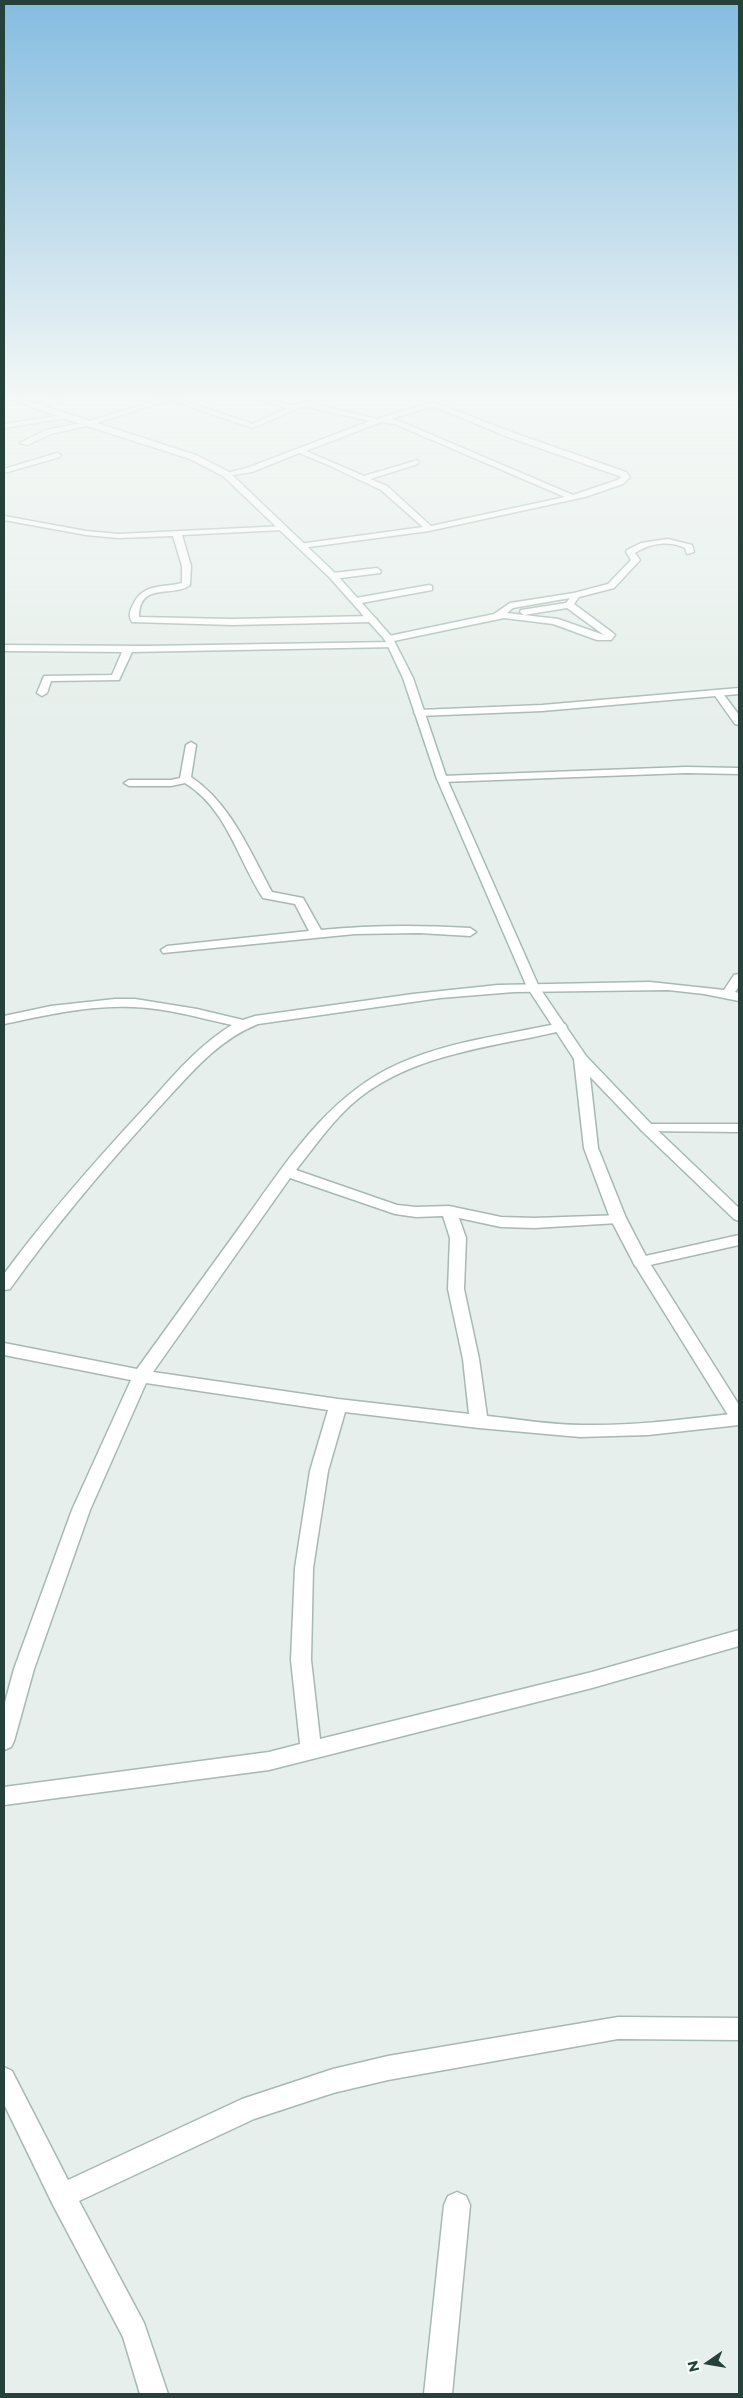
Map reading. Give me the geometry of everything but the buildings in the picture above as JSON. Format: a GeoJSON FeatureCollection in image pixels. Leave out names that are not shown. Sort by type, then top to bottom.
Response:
{"type":"FeatureCollection","features":[{"type":"Feature","properties":{"kind":"street"},"geometry":{"type":"LineString","coordinates":[[265,512],[333,576],[390,642],[408,678],[442,779],[533,986],[581,1059],[648,1128],[739,1216]]}},
{"type":"Feature","properties":{"kind":"street"},"geometry":{"type":"LineString","coordinates":[[410,512],[429,529]]}},
{"type":"Feature","properties":{"kind":"street"},"geometry":{"type":"LineString","coordinates":[[302,546],[429,529],[505,512]]}},
{"type":"Feature","properties":{"kind":"street"},"geometry":{"type":"LineString","coordinates":[[4,518],[109,536],[282,528]]}},
{"type":"Feature","properties":{"kind":"street"},"geometry":{"type":"LineString","coordinates":[[176,533],[188,570],[189,578],[186,585],[172,589],[158,588],[144,593],[136,607],[135,620],[232,622],[372,619]]}},
{"type":"Feature","properties":{"kind":"street"},"geometry":{"type":"LineString","coordinates":[[501,615],[513,606],[574,596],[611,586],[636,560],[630,552],[638,546],[679,541],[690,547],[690,552]]}},
{"type":"Feature","properties":{"kind":"street"},"geometry":{"type":"LineString","coordinates":[[333,576],[378,571]]}},
{"type":"Feature","properties":{"kind":"street"},"geometry":{"type":"LineString","coordinates":[[356,601],[429,588]]}},
{"type":"Feature","properties":{"kind":"street"},"geometry":{"type":"LineString","coordinates":[[569,606],[574,596]]}},
{"type":"Feature","properties":{"kind":"street"},"geometry":{"type":"LineString","coordinates":[[4,648],[128,649],[390,642],[501,615],[569,606],[610,636],[608,638],[600,638],[555,622],[501,615]]}},
{"type":"Feature","properties":{"kind":"street"},"geometry":{"type":"LineString","coordinates":[[42,693],[47,678],[116,678],[128,649]]}},
{"type":"Feature","properties":{"kind":"street"},"geometry":{"type":"LineString","coordinates":[[419,714],[542,708],[739,691]]}},
{"type":"Feature","properties":{"kind":"street"},"geometry":{"type":"LineString","coordinates":[[718,693],[739,722]]}},
{"type":"Feature","properties":{"kind":"street"},"geometry":{"type":"LineString","coordinates":[[191,745],[185,778],[210,796],[245,849],[267,895],[299,901],[317,934]]}},
{"type":"Feature","properties":{"kind":"street"},"geometry":{"type":"LineString","coordinates":[[442,779],[686,770],[739,771]]}},
{"type":"Feature","properties":{"kind":"street"},"geometry":{"type":"LineString","coordinates":[[128,783],[171,783],[187,779]]}},
{"type":"Feature","properties":{"kind":"street"},"geometry":{"type":"LineString","coordinates":[[167,950],[269,941],[355,930],[419,929],[470,932]]}},
{"type":"Feature","properties":{"kind":"street"},"geometry":{"type":"LineString","coordinates":[[4,1286],[29,1250],[64,1210],[92,1172],[202,1054],[243,1024],[255,1020],[458,992],[533,986],[627,985],[733,996],[739,978]]}},
{"type":"Feature","properties":{"kind":"street"},"geometry":{"type":"LineString","coordinates":[[4,1020],[51,1010],[115,1003],[135,1003],[203,1014],[243,1024]]}},
{"type":"Feature","properties":{"kind":"street"},"geometry":{"type":"LineString","coordinates":[[4,1741],[24,1669],[81,1510],[141,1376],[287,1172],[329,1119],[355,1095],[402,1067],[440,1053],[560,1027]]}},
{"type":"Feature","properties":{"kind":"street"},"geometry":{"type":"LineString","coordinates":[[4,1349],[141,1376],[338,1405],[589,1433],[625,1432],[739,1419],[641,1262],[618,1218],[591,1148],[581,1059]]}},
{"type":"Feature","properties":{"kind":"street"},"geometry":{"type":"LineString","coordinates":[[648,1128],[739,1128]]}},
{"type":"Feature","properties":{"kind":"street"},"geometry":{"type":"LineString","coordinates":[[287,1172],[395,1209],[416,1212],[449,1211],[501,1222],[526,1223],[569,1223],[618,1218]]}},
{"type":"Feature","properties":{"kind":"street"},"geometry":{"type":"LineString","coordinates":[[449,1211],[458,1238],[456,1289],[471,1359],[479,1422]]}},
{"type":"Feature","properties":{"kind":"street"},"geometry":{"type":"LineString","coordinates":[[641,1262],[739,1240]]}},
{"type":"Feature","properties":{"kind":"street"},"geometry":{"type":"LineString","coordinates":[[311,1751],[301,1660],[304,1568],[319,1471],[338,1405]]}},
{"type":"Feature","properties":{"kind":"street"},"geometry":{"type":"LineString","coordinates":[[4,1796],[270,1761],[592,1680],[739,1638]]}},
{"type":"Feature","properties":{"kind":"street"},"geometry":{"type":"LineString","coordinates":[[62,2196],[251,2108],[332,2081],[388,2068],[618,2028],[739,2029]]}},
{"type":"Feature","properties":{"kind":"street"},"geometry":{"type":"LineString","coordinates":[[4,2079],[62,2196],[135,2332],[154,2394]]}},
{"type":"Feature","properties":{"kind":"street"},"geometry":{"type":"LineString","coordinates":[[438,2394],[457,2204]]}}]}
